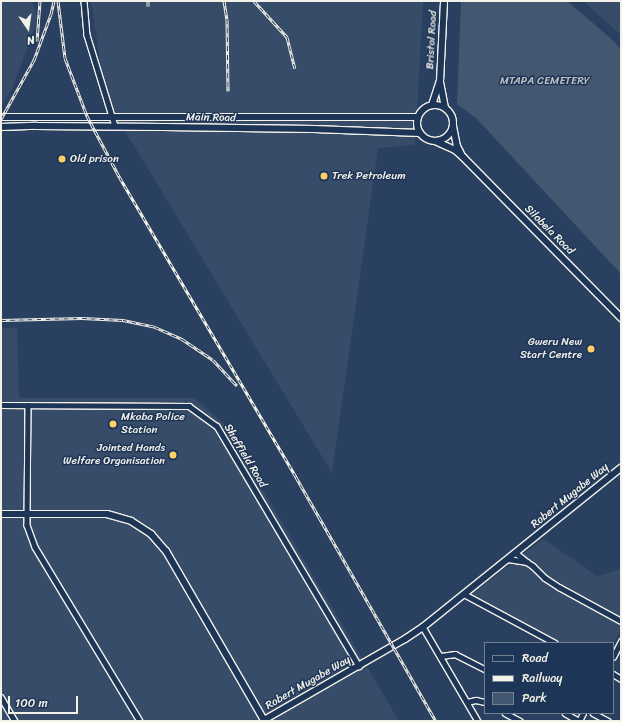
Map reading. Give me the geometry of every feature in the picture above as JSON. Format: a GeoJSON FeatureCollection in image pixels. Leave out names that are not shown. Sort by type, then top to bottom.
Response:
{"type":"FeatureCollection","features":[{"type":"Feature","properties":{"kind":"main road","name":"Bristol Road"},"geometry":{"type":"LineString","coordinates":[[444,1],[440,81],[445,108]]}},
{"type":"Feature","properties":{"kind":"main road","name":"Bristol Road"},"geometry":{"type":"LineString","coordinates":[[432,105],[440,81]]}},
{"type":"Feature","properties":{"kind":"main road"},"geometry":{"type":"LineString","coordinates":[[432,105],[445,108],[452,115],[453,125],[447,136],[435,141],[427,139],[420,133],[417,124],[421,111],[432,105]]}},
{"type":"Feature","properties":{"kind":"main road","name":"Main Road"},"geometry":{"type":"LineString","coordinates":[[1,117],[418,117]]}},
{"type":"Feature","properties":{"kind":"main road"},"geometry":{"type":"LineString","coordinates":[[195,117],[196,127]]}},
{"type":"Feature","properties":{"kind":"main road","name":"Silobela Road"},"geometry":{"type":"LineString","coordinates":[[453,125],[457,146],[463,157]]}},
{"type":"Feature","properties":{"kind":"main road","name":"Main Road"},"geometry":{"type":"LineString","coordinates":[[1,127],[196,127],[420,133]]}},
{"type":"Feature","properties":{"kind":"main road","name":"Silobela Road"},"geometry":{"type":"LineString","coordinates":[[435,141],[456,150],[621,318]]}},
{"type":"Feature","properties":{"kind":"main road","name":"Robert Mugabe Way"},"geometry":{"type":"LineString","coordinates":[[1,514],[107,514],[125,519],[151,534],[166,551],[264,720],[359,666],[423,627],[621,468]]}},
{"type":"Feature","properties":{"kind":"street"},"geometry":{"type":"LineString","coordinates":[[84,1],[87,35],[115,126]]}},
{"type":"Feature","properties":{"kind":"street","name":"Sheffield Road"},"geometry":{"type":"LineString","coordinates":[[1,406],[189,406],[217,426],[359,666]]}},
{"type":"Feature","properties":{"kind":"street"},"geometry":{"type":"LineString","coordinates":[[28,406],[27,525],[35,547],[140,721]]}},
{"type":"Feature","properties":{"kind":"street"},"geometry":{"type":"LineString","coordinates":[[516,553],[533,566],[545,578],[621,621]]}},
{"type":"Feature","properties":{"kind":"street"},"geometry":{"type":"LineString","coordinates":[[508,559],[527,562]]}},
{"type":"Feature","properties":{"kind":"street"},"geometry":{"type":"LineString","coordinates":[[464,594],[553,642]]}},
{"type":"Feature","properties":{"kind":"street"},"geometry":{"type":"LineString","coordinates":[[423,627],[478,721]]}},
{"type":"Feature","properties":{"kind":"street"},"geometry":{"type":"LineString","coordinates":[[614,655],[621,641]]}},
{"type":"Feature","properties":{"kind":"street"},"geometry":{"type":"LineString","coordinates":[[441,656],[455,654],[484,668]]}},
{"type":"Feature","properties":{"kind":"street"},"geometry":{"type":"LineString","coordinates":[[1,697],[15,721]]}},
{"type":"Feature","properties":{"kind":"street"},"geometry":{"type":"LineString","coordinates":[[467,702],[476,700],[484,702]]}},
{"type":"Feature","properties":{"kind":"street"},"geometry":{"type":"LineString","coordinates":[[507,714],[520,721]]}},
{"type":"Feature","properties":{"kind":"street"},"geometry":{"type":"LineString","coordinates":[[567,714],[579,721]]}},
{"type":"Feature","properties":{"kind":"street"},"geometry":{"type":"LineString","coordinates":[[595,714],[608,721]]}},
{"type":"Feature","properties":{"kind":"shaded area"},"geometry":{"type":"Polygon","coordinates":[[[1,1],[32,1],[38,19],[12,89],[1,106],[1,1]]]}},
{"type":"Feature","properties":{"kind":"shaded area"},"geometry":{"type":"Polygon","coordinates":[[[91,1],[423,1],[415,145],[378,148],[332,473],[130,139],[107,108],[91,1]]]}},
{"type":"Feature","properties":{"kind":"shaded area"},"geometry":{"type":"Polygon","coordinates":[[[583,1],[621,1],[621,35],[583,1]]]}},
{"type":"Feature","properties":{"kind":"shaded area"},"geometry":{"type":"Polygon","coordinates":[[[1,328],[17,328],[19,398],[194,398],[224,424],[399,721],[1,721],[1,328]]]}},
{"type":"Feature","properties":{"kind":"shaded area"},"geometry":{"type":"Polygon","coordinates":[[[543,539],[597,576],[621,569],[621,629],[614,642],[543,642],[466,599],[543,539]]]}},
{"type":"Feature","properties":{"kind":"green space","name":"MTAPA CEMETERY"},"geometry":{"type":"Polygon","coordinates":[[[461,1],[567,1],[615,42],[621,51],[621,274],[476,118],[457,104],[461,1]]]}},
{"type":"Feature","properties":{"kind":"railway"},"geometry":{"type":"LineString","coordinates":[[37,41],[40,1]]}},
{"type":"Feature","properties":{"kind":"railway"},"geometry":{"type":"LineString","coordinates":[[1,119],[34,60],[51,14],[54,1]]}},
{"type":"Feature","properties":{"kind":"railway"},"geometry":{"type":"LineString","coordinates":[[58,1],[65,58],[87,116],[120,178],[296,477],[436,721]]}},
{"type":"Feature","properties":{"kind":"railway"},"geometry":{"type":"LineString","coordinates":[[148,1],[148,6]]}},
{"type":"Feature","properties":{"kind":"railway"},"geometry":{"type":"LineString","coordinates":[[224,1],[227,19],[228,91]]}},
{"type":"Feature","properties":{"kind":"railway"},"geometry":{"type":"LineString","coordinates":[[254,1],[287,37],[295,68]]}},
{"type":"Feature","properties":{"kind":"railway"},"geometry":{"type":"LineString","coordinates":[[1,320],[82,318],[123,320],[155,327],[182,339],[213,360],[237,386]]}},
{"type":"Feature","properties":{"kind":"place","name":"Old prison"},"geometry":{"type":"Point","coordinates":[62,159]}},
{"type":"Feature","properties":{"kind":"place","name":"Trek Petroleum"},"geometry":{"type":"Point","coordinates":[324,176]}},
{"type":"Feature","properties":{"kind":"place","name":"Gweru New Start Centre"},"geometry":{"type":"Point","coordinates":[591,349]}},
{"type":"Feature","properties":{"kind":"place","name":"Mkoba Police Station"},"geometry":{"type":"Point","coordinates":[113,424]}},
{"type":"Feature","properties":{"kind":"place","name":"Jointed Hands Welfare Organisation"},"geometry":{"type":"Point","coordinates":[173,455]}}]}
